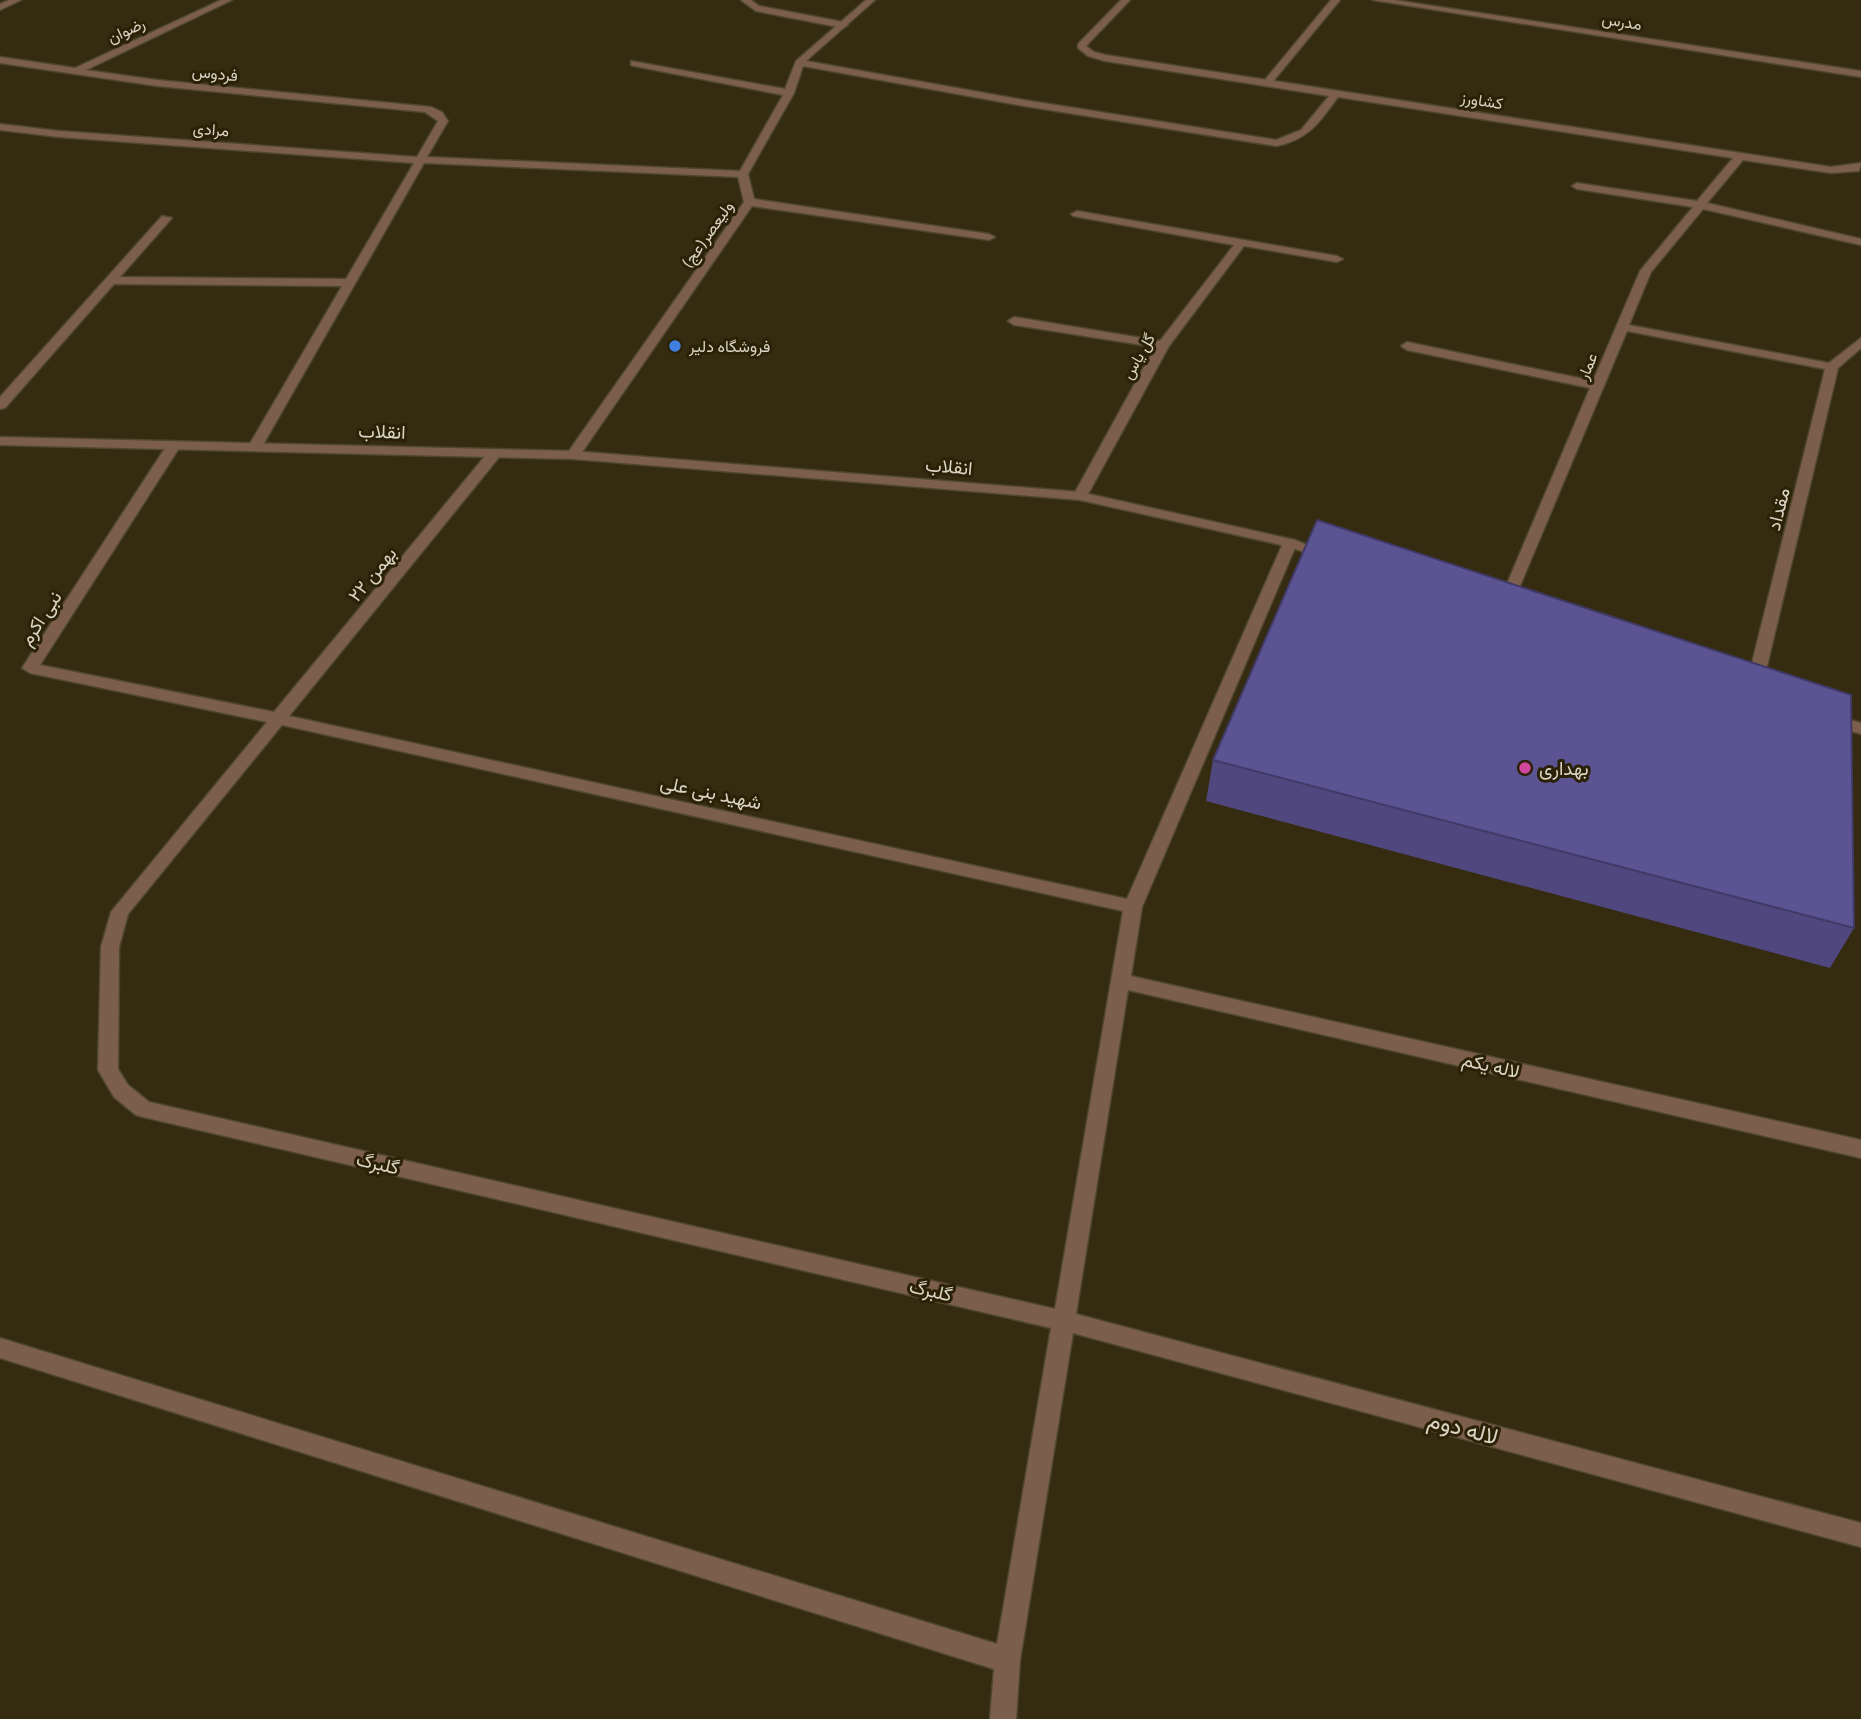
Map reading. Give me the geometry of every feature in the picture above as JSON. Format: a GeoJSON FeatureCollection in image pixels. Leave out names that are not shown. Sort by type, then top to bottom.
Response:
{"type":"FeatureCollection","features":[{"type":"Feature","properties":{"kind":"street"},"geometry":{"type":"LineString","coordinates":[[0,7],[17,0]]}},
{"type":"Feature","properties":{"kind":"street","name":"رضوان"},"geometry":{"type":"LineString","coordinates":[[76,71],[228,0]]}},
{"type":"Feature","properties":{"kind":"street"},"geometry":{"type":"LineString","coordinates":[[745,0],[759,9],[843,25]]}},
{"type":"Feature","properties":{"kind":"street"},"geometry":{"type":"LineString","coordinates":[[743,174],[789,93],[799,63],[872,0]]}},
{"type":"Feature","properties":{"kind":"street","name":"کشاورز"},"geometry":{"type":"LineString","coordinates":[[1126,0],[1081,46],[1091,54],[1105,58],[1831,170],[1858,168]]}},
{"type":"Feature","properties":{"kind":"street"},"geometry":{"type":"LineString","coordinates":[[1268,83],[1336,0]]}},
{"type":"Feature","properties":{"kind":"street","name":"مدرس"},"geometry":{"type":"LineString","coordinates":[[1377,0],[1861,74]]}},
{"type":"Feature","properties":{"kind":"street","name":"فردوس"},"geometry":{"type":"LineString","coordinates":[[0,60],[157,83],[427,109],[438,114],[443,121],[419,160]]}},
{"type":"Feature","properties":{"kind":"street"},"geometry":{"type":"LineString","coordinates":[[634,63],[789,93]]}},
{"type":"Feature","properties":{"kind":"street"},"geometry":{"type":"LineString","coordinates":[[799,63],[1024,103],[1276,143],[1292,141],[1304,135],[1336,93]]}},
{"type":"Feature","properties":{"kind":"street","name":"مرادی"},"geometry":{"type":"LineString","coordinates":[[0,127],[59,134],[419,160],[743,174]]}},
{"type":"Feature","properties":{"kind":"street","name":"عمار"},"geometry":{"type":"LineString","coordinates":[[1502,612],[1646,271],[1741,155]]}},
{"type":"Feature","properties":{"kind":"street"},"geometry":{"type":"LineString","coordinates":[[255,447],[419,160]]}},
{"type":"Feature","properties":{"kind":"street","name":"ولیعصر(عج)"},"geometry":{"type":"LineString","coordinates":[[573,455],[749,202],[743,174]]}},
{"type":"Feature","properties":{"kind":"street"},"geometry":{"type":"LineString","coordinates":[[1577,187],[1700,205],[1861,243]]}},
{"type":"Feature","properties":{"kind":"street"},"geometry":{"type":"LineString","coordinates":[[749,202],[989,237]]}},
{"type":"Feature","properties":{"kind":"street"},"geometry":{"type":"LineString","coordinates":[[1077,214],[1337,260]]}},
{"type":"Feature","properties":{"kind":"street"},"geometry":{"type":"LineString","coordinates":[[0,405],[166,218]]}},
{"type":"Feature","properties":{"kind":"street","name":"گل یاس"},"geometry":{"type":"LineString","coordinates":[[1080,496],[1163,345],[1241,243]]}},
{"type":"Feature","properties":{"kind":"street"},"geometry":{"type":"LineString","coordinates":[[111,280],[349,283]]}},
{"type":"Feature","properties":{"kind":"street"},"geometry":{"type":"LineString","coordinates":[[1014,321],[1163,345]]}},
{"type":"Feature","properties":{"kind":"street"},"geometry":{"type":"LineString","coordinates":[[1623,327],[1832,367],[1859,343]]}},
{"type":"Feature","properties":{"kind":"street"},"geometry":{"type":"LineString","coordinates":[[1407,346],[1598,386]]}},
{"type":"Feature","properties":{"kind":"street","name":"مقداد"},"geometry":{"type":"LineString","coordinates":[[1752,693],[1832,367]]}},
{"type":"Feature","properties":{"kind":"street","name":"انقلاب"},"geometry":{"type":"LineString","coordinates":[[0,441],[573,455],[1080,496],[1290,543],[1343,561]]}},
{"type":"Feature","properties":{"kind":"street","name":"نبی اکرم"},"geometry":{"type":"LineString","coordinates":[[174,445],[30,668],[280,719]]}},
{"type":"Feature","properties":{"kind":"street","name":"۲۲ بهمن"},"geometry":{"type":"LineString","coordinates":[[280,719],[495,453]]}},
{"type":"Feature","properties":{"kind":"street"},"geometry":{"type":"LineString","coordinates":[[1003,1719],[1007,1660],[1066,1321],[1133,906],[1290,543]]}},
{"type":"Feature","properties":{"kind":"street"},"geometry":{"type":"LineString","coordinates":[[1813,713],[1861,729]]}},
{"type":"Feature","properties":{"kind":"street","name":"شهید بنی علی"},"geometry":{"type":"LineString","coordinates":[[280,719],[1133,906]]}},
{"type":"Feature","properties":{"kind":"street","name":"گلبرگ"},"geometry":{"type":"LineString","coordinates":[[280,719],[120,912],[110,947],[108,1070],[121,1091],[143,1109],[1066,1321]]}},
{"type":"Feature","properties":{"kind":"street","name":"لاله یکم"},"geometry":{"type":"LineString","coordinates":[[1120,981],[1861,1149]]}},
{"type":"Feature","properties":{"kind":"street","name":"لاله دوم"},"geometry":{"type":"LineString","coordinates":[[1066,1321],[1861,1535]]}},
{"type":"Feature","properties":{"kind":"street"},"geometry":{"type":"LineString","coordinates":[[0,1348],[1007,1660]]}},
{"type":"Feature","properties":{"kind":"building","name":"بهداری"},"geometry":{"type":"Polygon","coordinates":[[[1317,520],[1851,695],[1854,928],[1213,760],[1317,520]]]}},
{"type":"Feature","properties":{"kind":"place","name":"فروشگاه دلیر"},"geometry":{"type":"Point","coordinates":[675,346]}},
{"type":"Feature","properties":{"kind":"place","name":"بهداری"},"geometry":{"type":"Point","coordinates":[1525,768]}}]}
